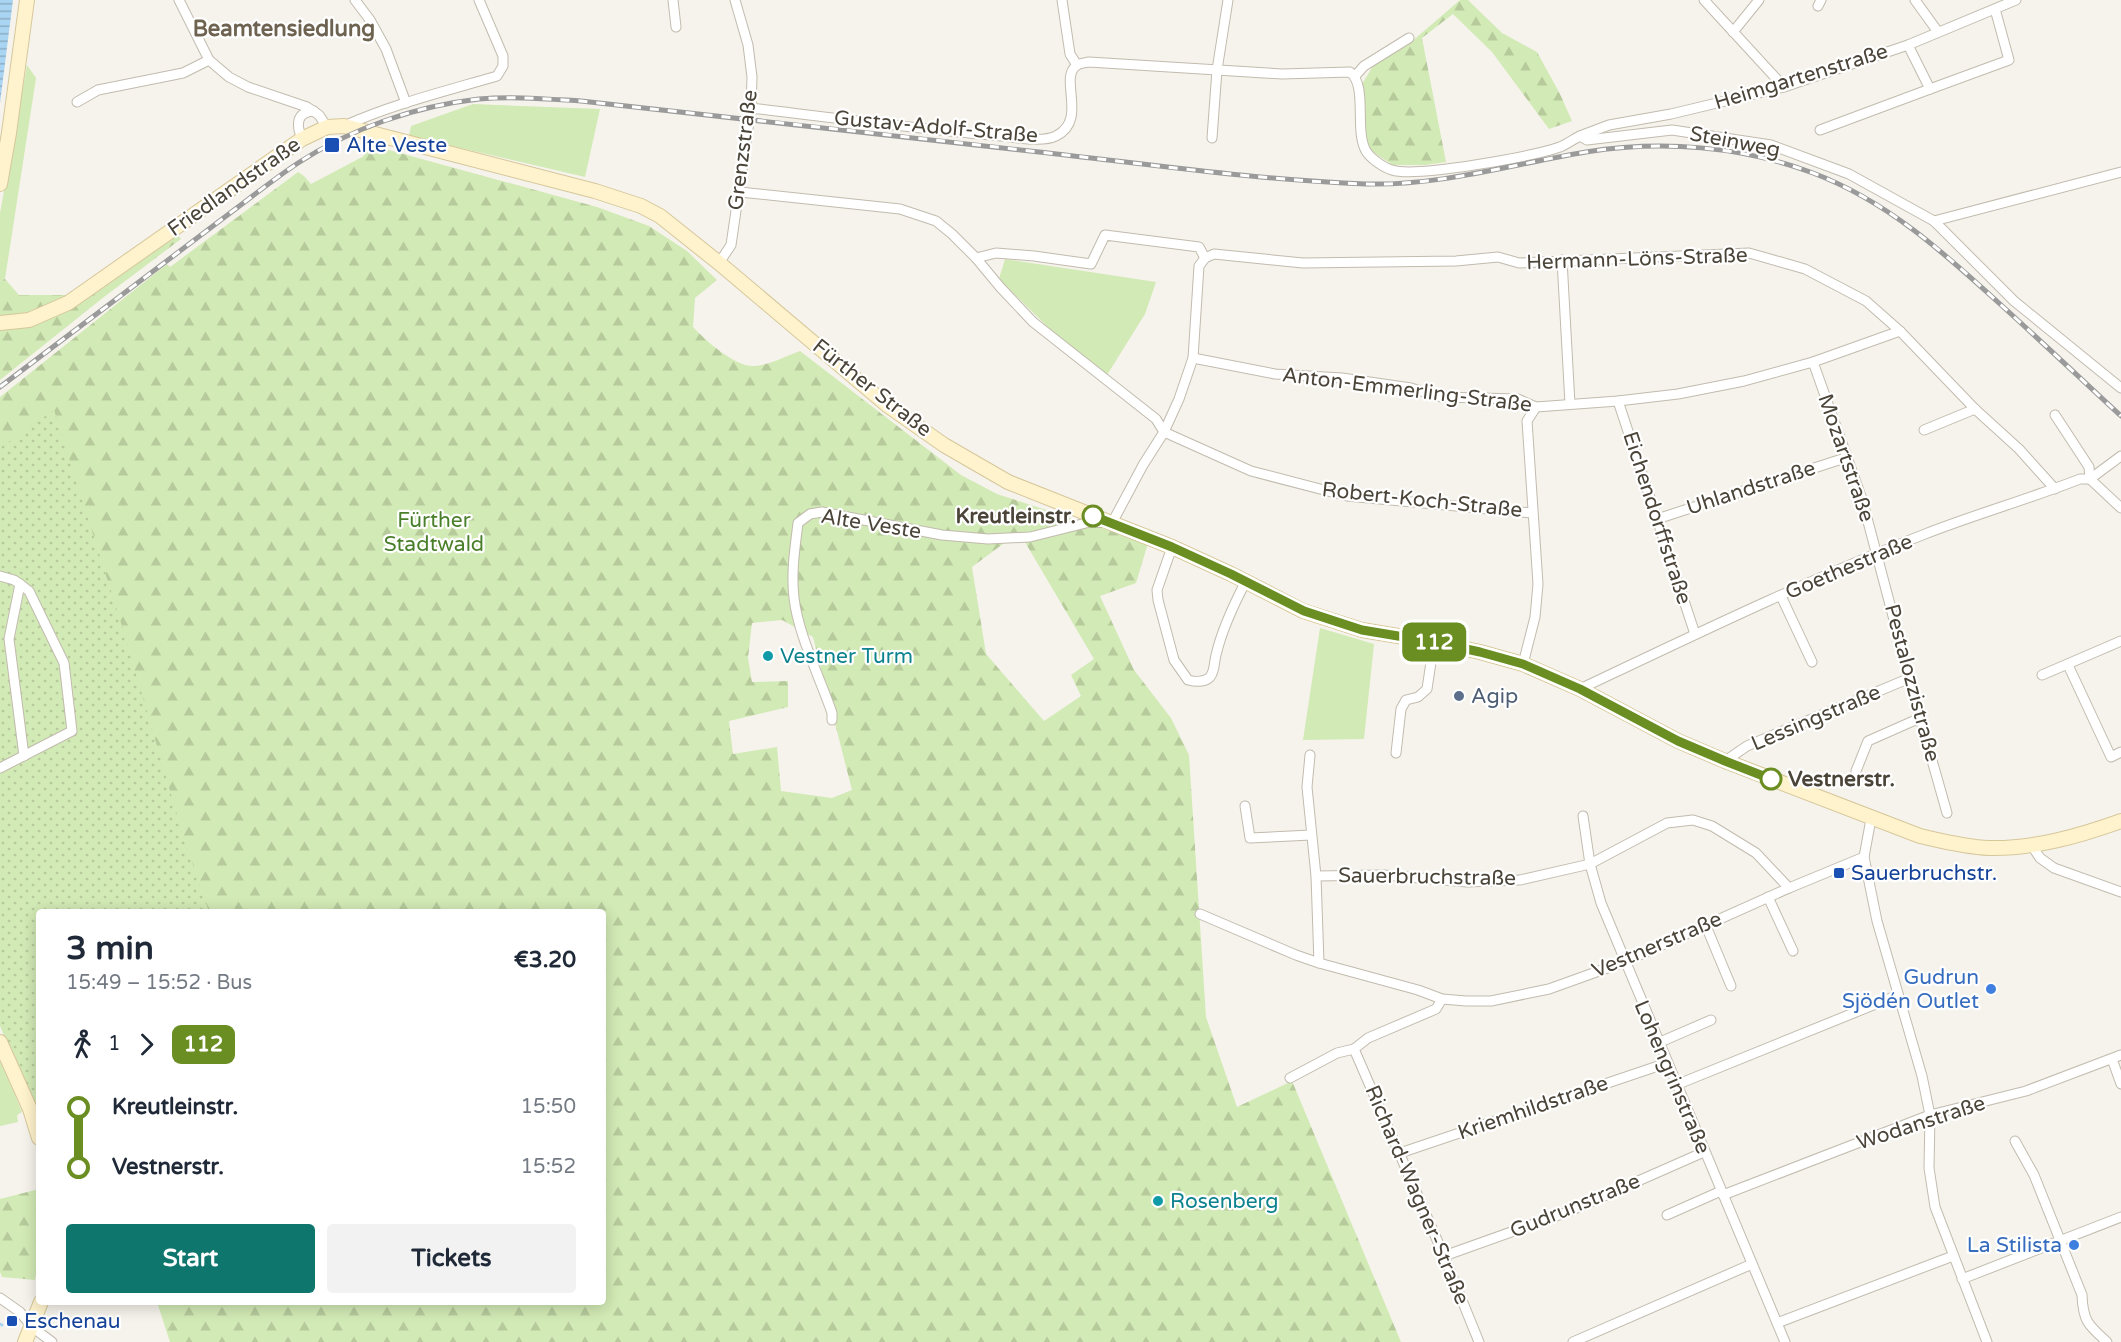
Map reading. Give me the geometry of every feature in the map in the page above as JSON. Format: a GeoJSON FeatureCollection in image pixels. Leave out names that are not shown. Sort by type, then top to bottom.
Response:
{"type":"FeatureCollection","features":[{"type":"Feature","properties":{"kind":"main road"},"geometry":{"type":"LineString","coordinates":[[0,184],[27,0]]}},
{"type":"Feature","properties":{"kind":"main road","name":"Friedlandstraße"},"geometry":{"type":"LineString","coordinates":[[0,323],[29,320],[68,303],[302,139],[327,127],[344,126]]}},
{"type":"Feature","properties":{"kind":"main road","name":"Fürther Straße"},"geometry":{"type":"LineString","coordinates":[[344,126],[595,191],[641,206],[660,216],[719,262],[887,405],[944,445],[1008,482],[1172,547],[1304,611],[1362,630],[1434,642],[1523,664],[1580,689],[1672,738],[1725,761],[1920,836],[1952,844],[1989,848],[2032,846],[2094,831],[2121,821]]}},
{"type":"Feature","properties":{"kind":"main road"},"geometry":{"type":"LineString","coordinates":[[0,1042],[30,1109],[36,1128]]}},
{"type":"Feature","properties":{"kind":"main road"},"geometry":{"type":"LineString","coordinates":[[25,1342],[40,1305]]}},
{"type":"Feature","properties":{"kind":"street"},"geometry":{"type":"LineString","coordinates":[[178,0],[208,60],[238,82],[314,111],[323,119],[327,127]]}},
{"type":"Feature","properties":{"kind":"street"},"geometry":{"type":"LineString","coordinates":[[355,0],[370,20],[386,49],[406,103]]}},
{"type":"Feature","properties":{"kind":"street","name":"Friedlandstraße"},"geometry":{"type":"LineString","coordinates":[[344,126],[406,103],[497,76],[503,66],[503,56],[479,0]]}},
{"type":"Feature","properties":{"kind":"street"},"geometry":{"type":"LineString","coordinates":[[673,0],[676,27]]}},
{"type":"Feature","properties":{"kind":"street","name":"Grenzstraße"},"geometry":{"type":"LineString","coordinates":[[719,262],[731,244],[751,108],[752,77],[748,45],[735,0]]}},
{"type":"Feature","properties":{"kind":"street"},"geometry":{"type":"LineString","coordinates":[[1062,0],[1070,54],[1077,65],[1089,62],[1282,74],[1353,74],[1409,38]]}},
{"type":"Feature","properties":{"kind":"street"},"geometry":{"type":"LineString","coordinates":[[1212,138],[1217,70],[1228,0]]}},
{"type":"Feature","properties":{"kind":"street"},"geometry":{"type":"LineString","coordinates":[[1704,0],[1784,87]]}},
{"type":"Feature","properties":{"kind":"street"},"geometry":{"type":"LineString","coordinates":[[1733,32],[1759,0]]}},
{"type":"Feature","properties":{"kind":"street"},"geometry":{"type":"LineString","coordinates":[[1915,0],[1938,32]]}},
{"type":"Feature","properties":{"kind":"street","name":"Heimgartenstraße"},"geometry":{"type":"LineString","coordinates":[[1580,136],[1609,124],[1671,114],[1784,87],[1908,45],[2016,0]]}},
{"type":"Feature","properties":{"kind":"street"},"geometry":{"type":"LineString","coordinates":[[1820,130],[2009,60],[1995,9]]}},
{"type":"Feature","properties":{"kind":"street"},"geometry":{"type":"LineString","coordinates":[[1908,45],[1930,89]]}},
{"type":"Feature","properties":{"kind":"street"},"geometry":{"type":"LineString","coordinates":[[77,102],[98,90],[183,73],[208,60]]}},
{"type":"Feature","properties":{"kind":"street","name":"Gustav-Adolf-Straße"},"geometry":{"type":"LineString","coordinates":[[751,108],[974,134],[1054,137],[1065,130],[1072,118],[1071,76],[1077,65]]}},
{"type":"Feature","properties":{"kind":"street","name":"Steinweg"},"geometry":{"type":"LineString","coordinates":[[1353,74],[1358,86],[1360,137],[1367,153],[1392,171],[1437,170],[1518,157],[1560,146],[1580,136],[1587,140],[1672,130],[1771,145],[1849,174],[1934,221],[2014,301],[2121,388]]}},
{"type":"Feature","properties":{"kind":"street"},"geometry":{"type":"LineString","coordinates":[[283,100],[295,112],[298,132],[302,139]]}},
{"type":"Feature","properties":{"kind":"street"},"geometry":{"type":"LineString","coordinates":[[298,120],[304,112],[314,111]]}},
{"type":"Feature","properties":{"kind":"street"},"geometry":{"type":"LineString","coordinates":[[1671,114],[1672,130]]}},
{"type":"Feature","properties":{"kind":"street"},"geometry":{"type":"LineString","coordinates":[[1934,221],[2121,172]]}},
{"type":"Feature","properties":{"kind":"street","name":"Robert-Koch-Straße"},"geometry":{"type":"LineString","coordinates":[[740,192],[900,209],[936,221],[976,258],[1033,322],[1156,419],[1164,432],[1251,471],[1347,496],[1533,513]]}},
{"type":"Feature","properties":{"kind":"street"},"geometry":{"type":"LineString","coordinates":[[976,258],[996,253],[1091,264],[1105,235],[1199,248],[1205,258],[1199,266],[1193,358],[1179,399],[1164,432],[1143,465],[1112,523]]}},
{"type":"Feature","properties":{"kind":"street","name":"Hermann-Löns-Straße"},"geometry":{"type":"LineString","coordinates":[[1205,258],[1214,254],[1303,263],[1456,261],[1498,257],[1519,263],[1749,253],[1805,268],[1866,301],[1900,331],[1975,409],[2019,449],[2055,489]]}},
{"type":"Feature","properties":{"kind":"street"},"geometry":{"type":"LineString","coordinates":[[1562,260],[1570,404]]}},
{"type":"Feature","properties":{"kind":"street","name":"Anton-Emmerling-Straße"},"geometry":{"type":"LineString","coordinates":[[1193,358],[1275,374],[1342,378],[1416,388],[1441,397],[1518,399],[1536,406],[1618,401],[1678,394],[1744,381],[1813,362],[1900,331]]}},
{"type":"Feature","properties":{"kind":"street","name":"Mozartstraße"},"geometry":{"type":"LineString","coordinates":[[1813,362],[1845,458],[1862,499],[1878,553]]}},
{"type":"Feature","properties":{"kind":"street","name":"Eichendorffstraße"},"geometry":{"type":"LineString","coordinates":[[1618,401],[1695,634]]}},
{"type":"Feature","properties":{"kind":"street"},"geometry":{"type":"LineString","coordinates":[[1523,664],[1535,617],[1538,584],[1527,421],[1536,406]]}},
{"type":"Feature","properties":{"kind":"street"},"geometry":{"type":"LineString","coordinates":[[1924,430],[1975,409]]}},
{"type":"Feature","properties":{"kind":"street"},"geometry":{"type":"LineString","coordinates":[[2055,415],[2089,467],[2090,479],[2121,508]]}},
{"type":"Feature","properties":{"kind":"street","name":"Goethestraße"},"geometry":{"type":"LineString","coordinates":[[1580,689],[1695,634],[1878,553],[2080,479],[2090,479],[2121,456]]}},
{"type":"Feature","properties":{"kind":"street","name":"Uhlandstraße"},"geometry":{"type":"LineString","coordinates":[[1657,519],[1845,458]]}},
{"type":"Feature","properties":{"kind":"street","name":"Alte Veste"},"geometry":{"type":"LineString","coordinates":[[832,720],[832,713],[804,636],[794,599],[792,571],[798,523],[810,514],[822,512],[942,535],[987,539],[1030,537],[1090,522],[1112,523]]}},
{"type":"Feature","properties":{"kind":"street"},"geometry":{"type":"LineString","coordinates":[[1172,547],[1157,590],[1158,600],[1174,660],[1188,680],[1200,682],[1214,671],[1218,648],[1230,611],[1246,581]]}},
{"type":"Feature","properties":{"kind":"street","name":"Pestalozzistraße"},"geometry":{"type":"LineString","coordinates":[[1878,553],[1947,813]]}},
{"type":"Feature","properties":{"kind":"street"},"geometry":{"type":"LineString","coordinates":[[0,576],[14,580],[28,591],[64,663],[72,731],[0,768]]}},
{"type":"Feature","properties":{"kind":"street"},"geometry":{"type":"LineString","coordinates":[[20,584],[9,639],[24,756]]}},
{"type":"Feature","properties":{"kind":"street"},"geometry":{"type":"LineString","coordinates":[[1781,596],[1812,662]]}},
{"type":"Feature","properties":{"kind":"street"},"geometry":{"type":"LineString","coordinates":[[2042,675],[2121,641]]}},
{"type":"Feature","properties":{"kind":"street"},"geometry":{"type":"LineString","coordinates":[[1396,753],[1401,709],[1406,700],[1418,697],[1427,689],[1434,642]]}},
{"type":"Feature","properties":{"kind":"street"},"geometry":{"type":"LineString","coordinates":[[2068,665],[2111,757],[2121,752]]}},
{"type":"Feature","properties":{"kind":"street","name":"Lessingstraße"},"geometry":{"type":"LineString","coordinates":[[1725,761],[1747,746],[1910,678]]}},
{"type":"Feature","properties":{"kind":"street"},"geometry":{"type":"LineString","coordinates":[[1856,771],[1868,741],[1920,718]]}},
{"type":"Feature","properties":{"kind":"street"},"geometry":{"type":"LineString","coordinates":[[1310,755],[1307,787],[1316,876],[1319,963]]}},
{"type":"Feature","properties":{"kind":"street"},"geometry":{"type":"LineString","coordinates":[[1245,806],[1250,838],[1311,835]]}},
{"type":"Feature","properties":{"kind":"street","name":"Lohengrinstraße"},"geometry":{"type":"LineString","coordinates":[[1583,816],[1590,864],[1600,903],[1785,1342]]}},
{"type":"Feature","properties":{"kind":"street"},"geometry":{"type":"LineString","coordinates":[[1871,819],[1864,858],[1877,921],[1922,1076],[1930,1116],[1929,1168],[1935,1207],[1987,1342]]}},
{"type":"Feature","properties":{"kind":"street","name":"Sauerbruchstraße"},"geometry":{"type":"LineString","coordinates":[[1316,876],[1384,875],[1467,882],[1520,880],[1590,864],[1667,823],[1693,820],[1712,826],[1756,853],[1789,888]]}},
{"type":"Feature","properties":{"kind":"street"},"geometry":{"type":"LineString","coordinates":[[2032,846],[2040,858],[2054,868],[2121,892]]}},
{"type":"Feature","properties":{"kind":"street","name":"Vestnerstraße"},"geometry":{"type":"LineString","coordinates":[[1200,914],[1319,963],[1418,990],[1442,999],[1491,1001],[1549,989],[1624,962],[1768,897],[1864,858]]}},
{"type":"Feature","properties":{"kind":"street"},"geometry":{"type":"LineString","coordinates":[[1768,897],[1793,951]]}},
{"type":"Feature","properties":{"kind":"street"},"geometry":{"type":"LineString","coordinates":[[1706,926],[1731,986]]}},
{"type":"Feature","properties":{"kind":"street"},"geometry":{"type":"LineString","coordinates":[[1676,1085],[1898,995]]}},
{"type":"Feature","properties":{"kind":"street"},"geometry":{"type":"LineString","coordinates":[[1290,1078],[1337,1053],[1354,1049],[1368,1038],[1436,1009],[1442,999]]}},
{"type":"Feature","properties":{"kind":"street"},"geometry":{"type":"LineString","coordinates":[[1658,1043],[1711,1020]]}},
{"type":"Feature","properties":{"kind":"street","name":"Richard-Wagner-Straße"},"geometry":{"type":"LineString","coordinates":[[1354,1049],[1479,1342]]}},
{"type":"Feature","properties":{"kind":"street"},"geometry":{"type":"LineString","coordinates":[[2117,1057],[2121,1084]]}},
{"type":"Feature","properties":{"kind":"street","name":"Wodanstraße"},"geometry":{"type":"LineString","coordinates":[[1722,1193],[1930,1116],[2026,1091],[2117,1057]]}},
{"type":"Feature","properties":{"kind":"street","name":"Kriemhildstraße"},"geometry":{"type":"LineString","coordinates":[[1400,1154],[1666,1063]]}},
{"type":"Feature","properties":{"kind":"street"},"geometry":{"type":"LineString","coordinates":[[2015,1141],[2034,1175],[2061,1241],[2082,1295],[2082,1313],[2088,1324],[2107,1342]]}},
{"type":"Feature","properties":{"kind":"street","name":"Gudrunstraße"},"geometry":{"type":"LineString","coordinates":[[1444,1256],[1570,1211],[1704,1152]]}},
{"type":"Feature","properties":{"kind":"street"},"geometry":{"type":"LineString","coordinates":[[1667,1215],[1722,1193]]}},
{"type":"Feature","properties":{"kind":"street"},"geometry":{"type":"LineString","coordinates":[[1962,1279],[2121,1217]]}},
{"type":"Feature","properties":{"kind":"street"},"geometry":{"type":"LineString","coordinates":[[1777,1323],[1953,1256]]}},
{"type":"Feature","properties":{"kind":"street"},"geometry":{"type":"LineString","coordinates":[[1573,1342],[1752,1264]]}},
{"type":"Feature","properties":{"kind":"street"},"geometry":{"type":"LineString","coordinates":[[0,1298],[20,1312],[32,1327],[52,1342]]}},
{"type":"Feature","properties":{"kind":"green space"},"geometry":{"type":"Polygon","coordinates":[[[1460,0],[1468,0],[1502,33],[1537,52],[1572,121],[1549,129],[1492,52],[1453,14],[1422,38],[1446,162],[1425,165],[1393,165],[1371,151],[1365,136],[1362,84],[1373,66],[1410,43],[1460,0]]]}},
{"type":"Feature","properties":{"kind":"green space"},"geometry":{"type":"Polygon","coordinates":[[[27,65],[36,78],[5,279],[0,281],[0,213],[27,65]]]}},
{"type":"Feature","properties":{"kind":"green space"},"geometry":{"type":"Polygon","coordinates":[[[473,104],[600,109],[585,177],[409,136],[411,126],[473,104]]]}},
{"type":"Feature","properties":{"kind":"green space","name":"Fürther Stadtwald"},"geometry":{"type":"Polygon","coordinates":[[[367,144],[597,207],[649,226],[687,251],[717,280],[695,298],[693,327],[730,358],[739,363],[755,366],[800,351],[961,475],[997,494],[1148,543],[1136,583],[1100,596],[1134,670],[1171,718],[1189,755],[1206,1017],[1237,1107],[1292,1081],[1401,1342],[170,1342],[158,1305],[606,1305],[606,909],[171,909],[0,507],[0,397],[167,264],[170,267],[298,172],[311,184],[364,156],[367,144]],[[1019,532],[972,567],[986,654],[1044,721],[1081,696],[1071,675],[1094,659],[1019,532]],[[782,620],[752,623],[748,658],[752,682],[788,681],[788,707],[729,721],[733,754],[777,747],[781,791],[832,798],[852,790],[813,637],[782,620]]]}},
{"type":"Feature","properties":{"kind":"green space"},"geometry":{"type":"Polygon","coordinates":[[[177,234],[181,239],[0,380],[0,281],[5,279],[19,295],[90,295],[177,234]]]}},
{"type":"Feature","properties":{"kind":"green space"},"geometry":{"type":"Polygon","coordinates":[[[1005,259],[1156,282],[1145,314],[1107,375],[1063,342],[999,279],[1005,259]]]}},
{"type":"Feature","properties":{"kind":"green space"},"geometry":{"type":"Polygon","coordinates":[[[54,410],[126,639],[182,832],[208,909],[36,909],[36,1110],[0,1026],[0,448],[54,410]]]}},
{"type":"Feature","properties":{"kind":"green space"},"geometry":{"type":"Polygon","coordinates":[[[1320,628],[1374,644],[1364,739],[1303,740],[1320,628]]]}},
{"type":"Feature","properties":{"kind":"green space"},"geometry":{"type":"Polygon","coordinates":[[[0,1059],[22,1112],[17,1115],[18,1122],[0,1126],[0,1059]]]}},
{"type":"Feature","properties":{"kind":"green space"},"geometry":{"type":"Polygon","coordinates":[[[36,1190],[35,1280],[2,1277],[0,1272],[0,1199],[36,1190]]]}},
{"type":"Feature","properties":{"kind":"water"},"geometry":{"type":"Polygon","coordinates":[[[0,0],[13,0],[0,103],[0,0]]]}},
{"type":"Feature","properties":{"kind":"railway"},"geometry":{"type":"LineString","coordinates":[[0,387],[272,182],[319,150],[362,129],[408,113],[455,102],[517,98],[581,101],[1243,175],[1366,184],[1422,182],[1615,148],[1672,146],[1730,151],[1813,173],[1890,213],[1935,247],[1979,285],[2121,416]]}},
{"type":"Feature","properties":{"kind":"bus line","name":"112"},"geometry":{"type":"LineString","coordinates":[[1093,516],[1172,547],[1304,611],[1362,630],[1434,642],[1523,664],[1580,689],[1678,741],[1771,779]]}},
{"type":"Feature","properties":{"kind":"place","name":"Alte Veste"},"geometry":{"type":"Point","coordinates":[332,145]}},
{"type":"Feature","properties":{"kind":"place","name":"Kreutleinstr."},"geometry":{"type":"Point","coordinates":[1093,516]}},
{"type":"Feature","properties":{"kind":"place","name":"Vestner Turm"},"geometry":{"type":"Point","coordinates":[768,656]}},
{"type":"Feature","properties":{"kind":"place","name":"Agip"},"geometry":{"type":"Point","coordinates":[1459,696]}},
{"type":"Feature","properties":{"kind":"place","name":"Vestnerstr."},"geometry":{"type":"Point","coordinates":[1771,779]}},
{"type":"Feature","properties":{"kind":"place","name":"Sauerbruchstr."},"geometry":{"type":"Point","coordinates":[1839,873]}},
{"type":"Feature","properties":{"kind":"place","name":"Gudrun Sjödén Outlet"},"geometry":{"type":"Point","coordinates":[1991,989]}},
{"type":"Feature","properties":{"kind":"place","name":"Rosenberg"},"geometry":{"type":"Point","coordinates":[1158,1201]}},
{"type":"Feature","properties":{"kind":"place","name":"La Stilista"},"geometry":{"type":"Point","coordinates":[2074,1245]}},
{"type":"Feature","properties":{"kind":"place","name":"Eschenau"},"geometry":{"type":"Point","coordinates":[12,1321]}},
{"type":"Feature","properties":{"kind":"district","name":"Beamtensiedlung"},"geometry":{"type":"Point","coordinates":[284,29]}}]}
